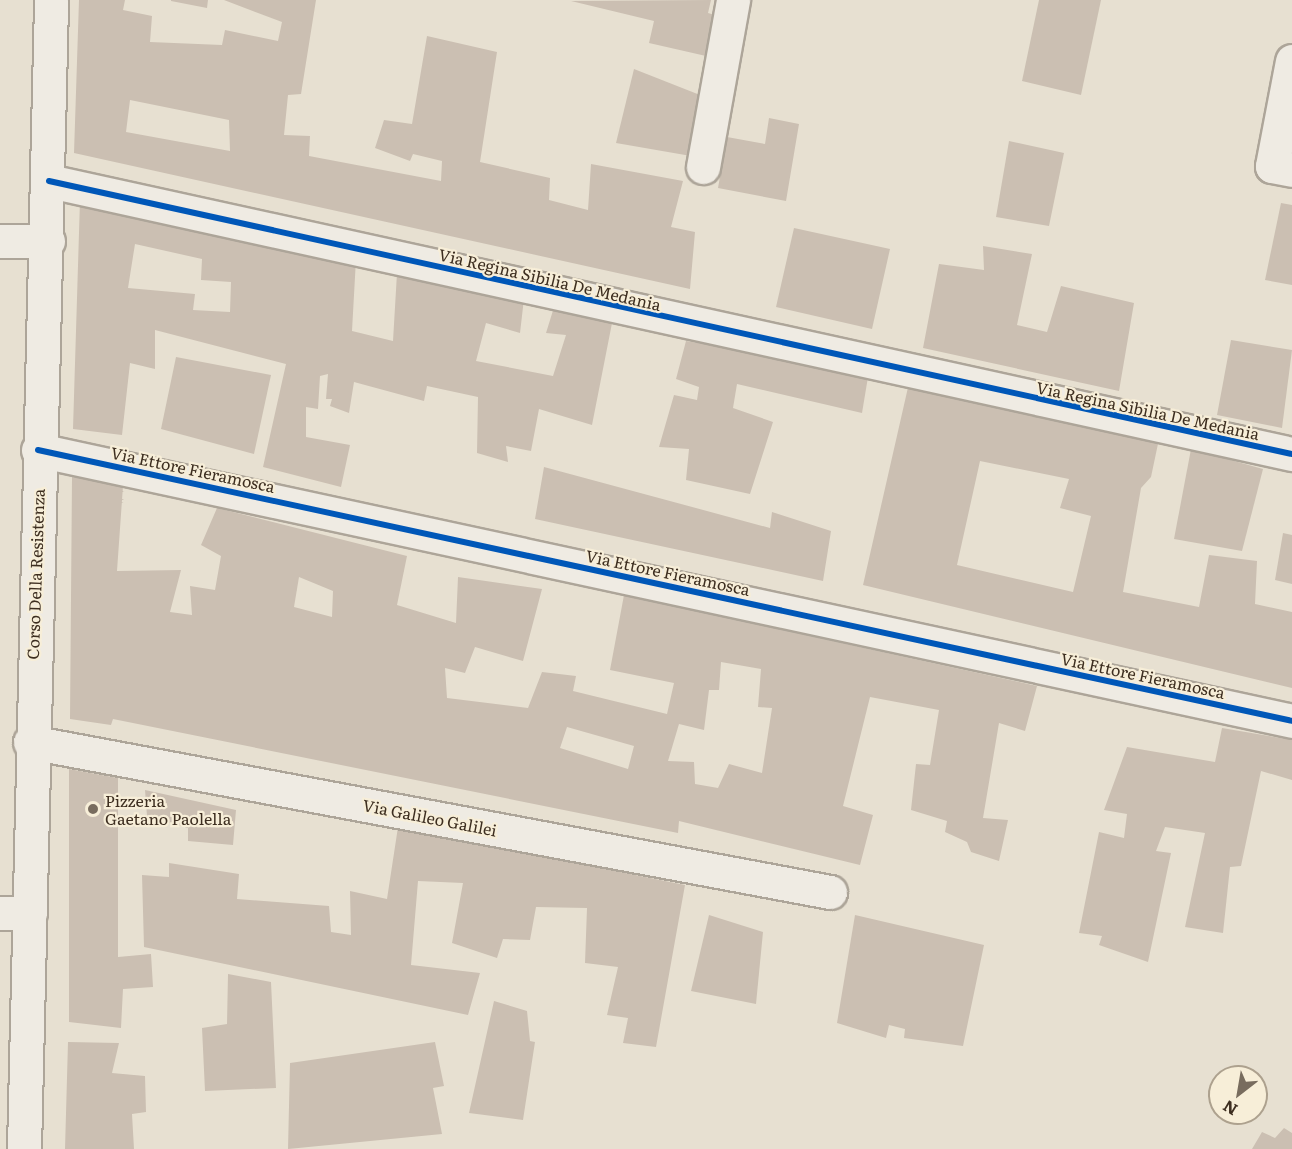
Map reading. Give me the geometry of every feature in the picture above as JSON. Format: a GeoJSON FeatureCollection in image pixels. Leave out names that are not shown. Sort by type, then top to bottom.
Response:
{"type":"FeatureCollection","features":[{"type":"Feature","properties":{"kind":"street","name":"Corso Della Resistenza"},"geometry":{"type":"LineString","coordinates":[[24,1149],[15,913],[30,742],[38,450],[48,241],[51,0]]}},
{"type":"Feature","properties":{"kind":"street"},"geometry":{"type":"LineString","coordinates":[[703,166],[733,0]]}},
{"type":"Feature","properties":{"kind":"street"},"geometry":{"type":"LineString","coordinates":[[1292,61],[1272,166],[1292,170]]}},
{"type":"Feature","properties":{"kind":"street","name":"Via Regina Sibilia De Medania"},"geometry":{"type":"LineString","coordinates":[[49,181],[1292,454]]}},
{"type":"Feature","properties":{"kind":"street"},"geometry":{"type":"LineString","coordinates":[[0,241],[48,241]]}},
{"type":"Feature","properties":{"kind":"street","name":"Via Ettore Fieramosca"},"geometry":{"type":"LineString","coordinates":[[38,450],[1292,721]]}},
{"type":"Feature","properties":{"kind":"street","name":"Via Galileo Galilei"},"geometry":{"type":"LineString","coordinates":[[30,742],[830,892]]}},
{"type":"Feature","properties":{"kind":"building"},"geometry":{"type":"Polygon","coordinates":[[[79,0],[125,0],[123,10],[152,16],[150,42],[222,45],[225,30],[278,41],[282,22],[224,0],[316,0],[301,94],[288,95],[284,135],[310,136],[309,156],[441,181],[442,161],[413,154],[410,161],[375,148],[384,120],[412,124],[427,36],[497,52],[480,162],[550,178],[549,200],[588,210],[591,164],[683,181],[671,227],[695,232],[690,289],[74,153],[79,0]],[[130,100],[126,132],[230,151],[229,120],[130,100]]]}},
{"type":"Feature","properties":{"kind":"building"},"geometry":{"type":"Polygon","coordinates":[[[171,0],[208,0],[207,8],[171,1],[171,0]]]}},
{"type":"Feature","properties":{"kind":"building"},"geometry":{"type":"Polygon","coordinates":[[[711,0],[708,13],[715,15],[706,56],[649,43],[654,21],[571,1],[711,0]]]}},
{"type":"Feature","properties":{"kind":"building"},"geometry":{"type":"Polygon","coordinates":[[[1039,0],[1101,0],[1081,95],[1022,81],[1039,0]]]}},
{"type":"Feature","properties":{"kind":"building"},"geometry":{"type":"Polygon","coordinates":[[[634,69],[700,95],[691,156],[616,143],[634,69]]]}},
{"type":"Feature","properties":{"kind":"building"},"geometry":{"type":"Polygon","coordinates":[[[769,118],[799,124],[786,201],[718,188],[727,137],[765,144],[769,118]]]}},
{"type":"Feature","properties":{"kind":"building"},"geometry":{"type":"Polygon","coordinates":[[[1009,141],[1064,153],[1049,226],[996,217],[1009,141]]]}},
{"type":"Feature","properties":{"kind":"building"},"geometry":{"type":"Polygon","coordinates":[[[80,200],[356,259],[352,331],[393,341],[397,273],[525,290],[520,333],[486,323],[476,361],[553,376],[566,335],[546,333],[555,304],[613,318],[592,425],[539,409],[531,451],[506,446],[508,462],[477,453],[478,397],[427,386],[424,401],[354,382],[349,413],[330,406],[332,399],[326,399],[328,374],[320,376],[318,409],[306,407],[306,437],[350,445],[341,487],[263,467],[286,364],[155,330],[155,369],[130,363],[122,435],[73,429],[80,200]],[[135,244],[128,288],[195,294],[193,310],[230,312],[231,282],[201,280],[202,259],[135,244]]]}},
{"type":"Feature","properties":{"kind":"building"},"geometry":{"type":"Polygon","coordinates":[[[1281,203],[1292,205],[1292,285],[1265,280],[1281,203]]]}},
{"type":"Feature","properties":{"kind":"building"},"geometry":{"type":"Polygon","coordinates":[[[794,228],[890,249],[872,329],[776,307],[794,228]]]}},
{"type":"Feature","properties":{"kind":"building"},"geometry":{"type":"Polygon","coordinates":[[[983,246],[1032,254],[1017,325],[1047,332],[1061,286],[1134,303],[1119,391],[923,348],[939,264],[984,270],[983,246]]]}},
{"type":"Feature","properties":{"kind":"building"},"geometry":{"type":"Polygon","coordinates":[[[1231,340],[1292,350],[1282,428],[1217,415],[1231,340]]]}},
{"type":"Feature","properties":{"kind":"building"},"geometry":{"type":"Polygon","coordinates":[[[686,341],[869,371],[862,413],[737,384],[733,408],[773,422],[750,494],[686,480],[689,449],[659,447],[674,395],[697,400],[699,387],[676,379],[686,341]]]}},
{"type":"Feature","properties":{"kind":"building"},"geometry":{"type":"Polygon","coordinates":[[[176,357],[271,375],[254,454],[161,429],[176,357]]]}},
{"type":"Feature","properties":{"kind":"building"},"geometry":{"type":"Polygon","coordinates":[[[909,383],[1159,439],[1151,477],[1141,488],[1123,592],[1199,607],[1209,555],[1257,561],[1255,604],[1292,612],[1292,688],[863,585],[909,383]],[[980,461],[957,565],[1073,592],[1091,516],[1060,508],[1069,479],[980,461]]]}},
{"type":"Feature","properties":{"kind":"building"},"geometry":{"type":"Polygon","coordinates":[[[1191,449],[1263,469],[1242,551],[1174,539],[1191,449]]]}},
{"type":"Feature","properties":{"kind":"building"},"geometry":{"type":"Polygon","coordinates":[[[544,467],[770,528],[772,512],[831,531],[823,581],[535,519],[544,467]]]}},
{"type":"Feature","properties":{"kind":"building"},"geometry":{"type":"Polygon","coordinates":[[[72,477],[123,486],[117,571],[181,570],[170,612],[192,615],[190,586],[215,590],[221,556],[201,545],[217,508],[407,556],[397,605],[456,623],[458,577],[542,589],[523,661],[475,647],[465,673],[445,668],[447,698],[528,708],[542,672],[576,676],[573,691],[667,714],[674,683],[610,670],[624,595],[1037,686],[1025,731],[999,723],[983,818],[1008,820],[999,861],[971,852],[967,842],[945,832],[947,821],[911,810],[916,764],[930,765],[939,710],[870,697],[843,806],[873,815],[860,865],[679,821],[678,833],[113,719],[111,725],[70,719],[72,477]],[[299,577],[294,607],[332,617],[333,591],[299,577]],[[721,662],[719,690],[709,690],[704,730],[679,724],[668,761],[694,762],[695,784],[718,788],[729,764],[762,773],[772,708],[758,707],[761,669],[721,662]],[[567,727],[560,748],[628,769],[634,746],[567,727]]]}},
{"type":"Feature","properties":{"kind":"building"},"geometry":{"type":"Polygon","coordinates":[[[1283,533],[1292,535],[1292,584],[1275,580],[1283,533]]]}},
{"type":"Feature","properties":{"kind":"building"},"geometry":{"type":"Polygon","coordinates":[[[1222,728],[1292,740],[1292,780],[1261,771],[1241,866],[1230,867],[1223,933],[1185,927],[1205,833],[1165,827],[1156,851],[1171,853],[1148,962],[1099,945],[1102,936],[1079,933],[1099,832],[1124,838],[1127,814],[1104,810],[1127,747],[1215,762],[1222,728]]]}},
{"type":"Feature","properties":{"kind":"building"},"geometry":{"type":"Polygon","coordinates":[[[69,769],[118,778],[118,957],[151,954],[153,987],[123,989],[121,1028],[69,1022],[69,769]]]}},
{"type":"Feature","properties":{"kind":"building"},"geometry":{"type":"Polygon","coordinates":[[[145,790],[236,810],[233,845],[188,841],[188,828],[147,816],[145,790]]]}},
{"type":"Feature","properties":{"kind":"building"},"geometry":{"type":"Polygon","coordinates":[[[398,827],[685,885],[656,1047],[623,1043],[628,1018],[607,1015],[618,967],[585,963],[587,908],[536,907],[530,940],[503,939],[497,958],[452,943],[463,883],[418,881],[411,965],[480,973],[468,1015],[144,947],[142,875],[169,877],[169,863],[239,874],[237,899],[329,906],[331,932],[351,935],[350,891],[387,899],[398,827]]]}},
{"type":"Feature","properties":{"kind":"building"},"geometry":{"type":"Polygon","coordinates":[[[709,915],[763,932],[756,1004],[691,991],[709,915]]]}},
{"type":"Feature","properties":{"kind":"building"},"geometry":{"type":"Polygon","coordinates":[[[855,915],[984,945],[963,1046],[904,1038],[905,1029],[889,1025],[886,1038],[837,1023],[855,915]]]}},
{"type":"Feature","properties":{"kind":"building"},"geometry":{"type":"Polygon","coordinates":[[[228,974],[271,982],[276,1088],[205,1091],[202,1028],[227,1024],[228,974]]]}},
{"type":"Feature","properties":{"kind":"building"},"geometry":{"type":"Polygon","coordinates":[[[494,1001],[527,1011],[530,1041],[535,1042],[523,1120],[469,1113],[494,1001]]]}},
{"type":"Feature","properties":{"kind":"building"},"geometry":{"type":"Polygon","coordinates":[[[68,1042],[119,1043],[112,1073],[145,1076],[146,1112],[132,1114],[134,1149],[65,1149],[68,1042]]]}},
{"type":"Feature","properties":{"kind":"building"},"geometry":{"type":"Polygon","coordinates":[[[435,1042],[444,1086],[433,1088],[442,1134],[288,1149],[290,1063],[435,1042]]]}},
{"type":"Feature","properties":{"kind":"building"},"geometry":{"type":"Polygon","coordinates":[[[1284,1128],[1292,1133],[1292,1149],[1252,1149],[1262,1132],[1275,1138],[1284,1128]]]}},
{"type":"Feature","properties":{"kind":"cycle path"},"geometry":{"type":"LineString","coordinates":[[49,181],[1292,454]]}},
{"type":"Feature","properties":{"kind":"cycle path"},"geometry":{"type":"LineString","coordinates":[[38,450],[1292,721]]}},
{"type":"Feature","properties":{"kind":"place","name":"Pizzeria Gaetano Paolella"},"geometry":{"type":"Point","coordinates":[93,809]}}]}
